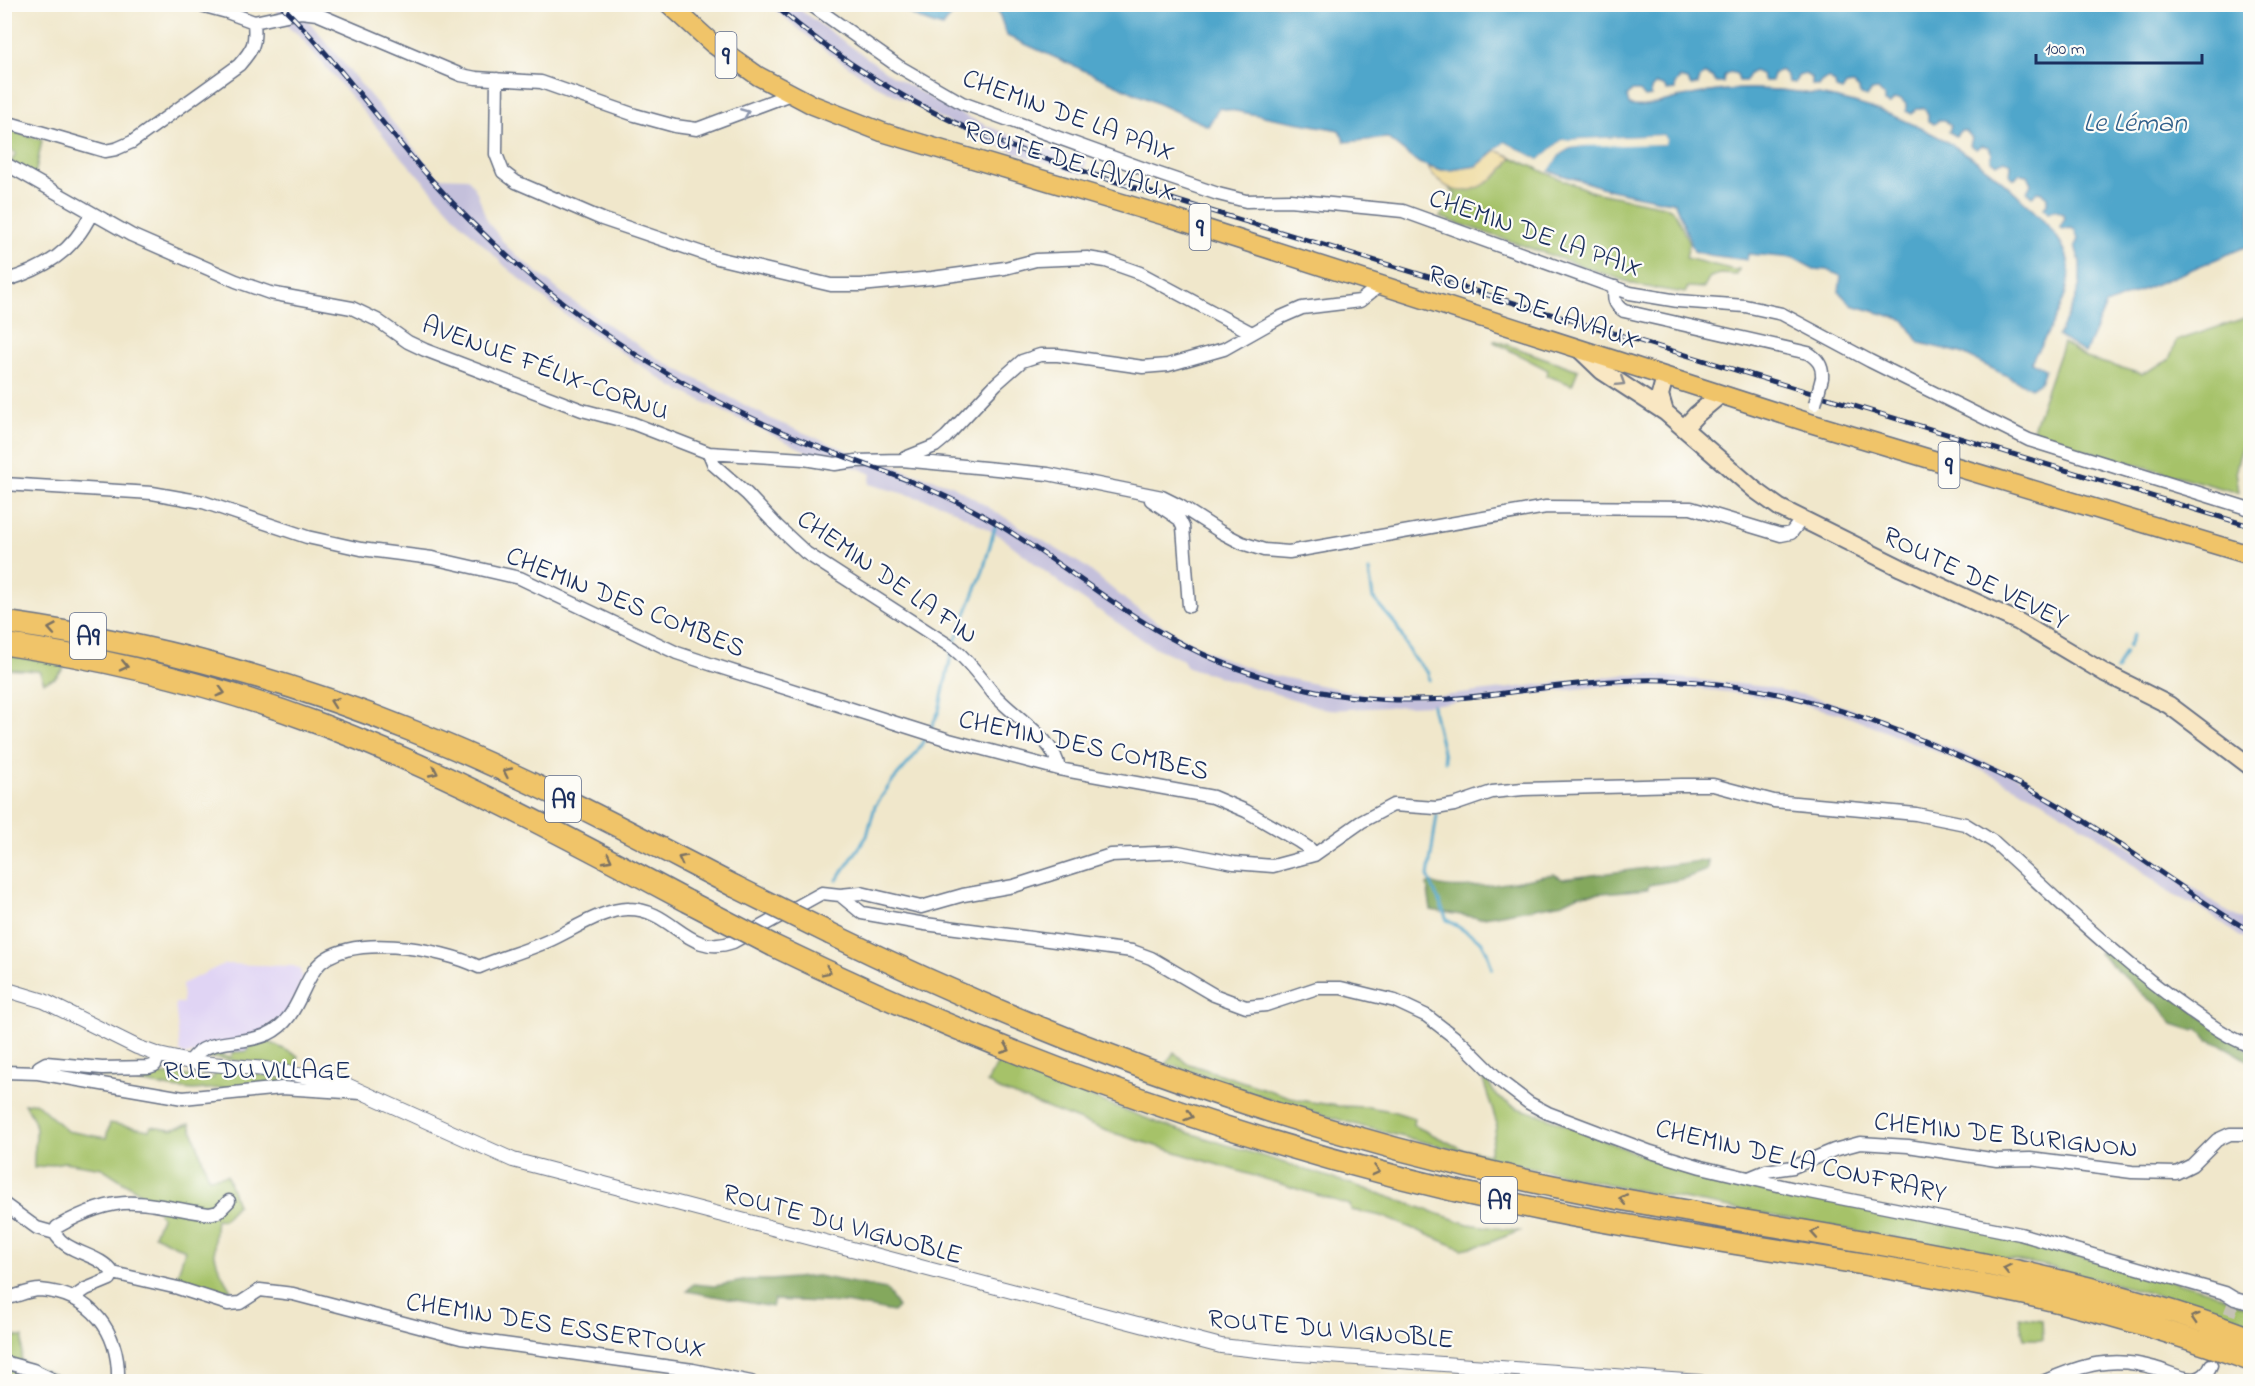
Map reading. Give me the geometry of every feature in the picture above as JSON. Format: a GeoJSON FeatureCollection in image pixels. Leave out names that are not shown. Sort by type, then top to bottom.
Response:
{"type":"FeatureCollection","features":[{"type":"Feature","properties":{"kind":"highway","name":"A9"},"geometry":{"type":"LineString","coordinates":[[4,622],[171,653],[274,681],[388,722],[505,771],[831,934],[942,986],[1118,1059],[1222,1095],[1348,1134],[1451,1162],[1554,1186],[2015,1270],[2158,1306],[2250,1338]]}},
{"type":"Feature","properties":{"kind":"highway","name":"A9"},"geometry":{"type":"LineString","coordinates":[[4,644],[84,658],[165,676],[272,707],[381,748],[498,802],[774,946],[885,999],[1046,1065],[1172,1110],[1327,1158],[1429,1185],[1557,1213],[1956,1280],[2024,1294],[2156,1327],[2250,1360]]}},
{"type":"Feature","properties":{"kind":"main road","name":"ROUTE DE LAVAUX"},"geometry":{"type":"LineString","coordinates":[[669,4],[726,54],[758,76],[833,113],[891,135],[1169,218],[1720,395]]}},
{"type":"Feature","properties":{"kind":"main road","name":"ROUTE DE VEVEY"},"geometry":{"type":"LineString","coordinates":[[1579,350],[1602,371],[1665,412],[1755,490],[1801,520],[2019,622],[2105,673],[2169,705],[2250,766]]}},
{"type":"Feature","properties":{"kind":"main road"},"geometry":{"type":"LineString","coordinates":[[1665,377],[1660,396],[1665,412]]}},
{"type":"Feature","properties":{"kind":"main road"},"geometry":{"type":"LineString","coordinates":[[1684,428],[1720,395]]}},
{"type":"Feature","properties":{"kind":"main road","name":"9"},"geometry":{"type":"LineString","coordinates":[[1720,395],[2250,555]]}},
{"type":"Feature","properties":{"kind":"street"},"geometry":{"type":"LineString","coordinates":[[197,4],[254,22],[314,9],[461,75],[542,82],[635,116],[697,129],[791,94]]}},
{"type":"Feature","properties":{"kind":"street","name":"CHEMIN DE LA PAIX"},"geometry":{"type":"LineString","coordinates":[[810,4],[898,66],[962,103],[1153,172],[1246,201],[1290,200],[1402,211],[1630,293],[1678,301],[1745,306],[1782,314],[1870,361],[2029,440],[2250,509]]}},
{"type":"Feature","properties":{"kind":"street"},"geometry":{"type":"LineString","coordinates":[[4,124],[9,123],[105,151],[116,150],[132,142],[239,65],[252,50],[256,38],[254,22]]}},
{"type":"Feature","properties":{"kind":"street"},"geometry":{"type":"LineString","coordinates":[[497,79],[496,154],[503,172],[509,178],[602,219],[717,258],[831,285],[861,285],[932,278],[1005,268],[1036,260],[1087,258],[1106,261],[1140,273],[1252,333]]}},
{"type":"Feature","properties":{"kind":"street","name":"AVENUE FÉLIX-CORNU"},"geometry":{"type":"LineString","coordinates":[[4,163],[131,236],[236,281],[270,293],[352,308],[377,320],[408,342],[425,350],[582,410],[632,423],[709,453],[804,459],[835,464],[856,460],[902,460],[1048,474],[1117,490],[1162,497],[1242,543],[1264,550],[1289,552],[1546,507],[1691,508],[1781,535],[1791,533],[1801,520]]}},
{"type":"Feature","properties":{"kind":"street"},"geometry":{"type":"LineString","coordinates":[[4,281],[43,265],[68,249],[78,238],[92,214]]}},
{"type":"Feature","properties":{"kind":"street"},"geometry":{"type":"LineString","coordinates":[[902,460],[935,446],[946,437],[996,384],[1022,361],[1040,355],[1058,355],[1143,367],[1168,365],[1224,349],[1302,308],[1360,300],[1380,285]]}},
{"type":"Feature","properties":{"kind":"street"},"geometry":{"type":"LineString","coordinates":[[1615,287],[1614,297],[1617,307],[1624,311],[1808,353],[1815,357],[1820,363],[1822,378],[1810,423]]}},
{"type":"Feature","properties":{"kind":"street","name":"CHEMIN DE LA FIN"},"geometry":{"type":"LineString","coordinates":[[709,453],[714,465],[806,552],[953,648],[970,662],[994,694],[1045,742],[1057,759],[1059,769]]}},
{"type":"Feature","properties":{"kind":"street","name":"CHEMIN DES COMBES"},"geometry":{"type":"LineString","coordinates":[[4,484],[152,493],[203,502],[307,537],[361,549],[432,558],[520,578],[677,653],[949,740],[1059,769],[1213,797],[1246,811],[1310,849],[1314,855]]}},
{"type":"Feature","properties":{"kind":"street"},"geometry":{"type":"LineString","coordinates":[[1138,492],[1179,519],[1185,543],[1189,606]]}},
{"type":"Feature","properties":{"kind":"street"},"geometry":{"type":"LineString","coordinates":[[190,1062],[199,1050],[267,1035],[286,1023],[315,968],[325,959],[341,951],[398,947],[436,952],[465,960],[479,967],[546,942],[601,916],[627,909],[658,915],[698,943],[721,946],[733,942],[816,894],[861,893],[921,907],[963,895],[1014,886],[1111,855],[1178,852],[1234,863],[1273,866],[1314,855],[1361,822],[1394,806],[1436,808],[1454,805],[1492,792],[1523,789],[1713,785],[1774,801],[1916,814],[1975,828],[1994,842],[2122,958],[2166,994],[2218,1030],[2250,1046]]}},
{"type":"Feature","properties":{"kind":"street","name":"CHEMIN DE LA CONFRARY"},"geometry":{"type":"LineString","coordinates":[[840,895],[861,913],[925,924],[1132,951],[1151,958],[1214,996],[1245,1007],[1266,1005],[1317,988],[1341,988],[1383,996],[1427,1016],[1463,1044],[1500,1081],[1529,1103],[1548,1113],[1651,1152],[1701,1167],[1842,1199],[2020,1234],[2224,1293],[2250,1304]]}},
{"type":"Feature","properties":{"kind":"street","name":"ROUTE DU VIGNOBLE"},"geometry":{"type":"LineString","coordinates":[[4,990],[44,1001],[137,1047],[159,1055],[190,1062],[265,1069],[342,1083],[513,1160],[1221,1346],[1285,1353],[1700,1382]]}},
{"type":"Feature","properties":{"kind":"street"},"geometry":{"type":"LineString","coordinates":[[38,1073],[39,1067],[46,1063],[102,1068],[149,1067],[155,1065],[159,1055]]}},
{"type":"Feature","properties":{"kind":"street","name":"RUE DU VILLAGE"},"geometry":{"type":"LineString","coordinates":[[4,1072],[38,1073],[183,1098],[282,1088],[324,1089],[367,1094]]}},
{"type":"Feature","properties":{"kind":"street","name":"CHEMIN DE BURIGNON"},"geometry":{"type":"LineString","coordinates":[[1749,1178],[1766,1171],[1793,1167],[1834,1150],[1860,1143],[1908,1146],[1997,1160],[2030,1159],[2132,1172],[2176,1173],[2192,1165],[2217,1140],[2230,1134],[2250,1134]]}},
{"type":"Feature","properties":{"kind":"street"},"geometry":{"type":"LineString","coordinates":[[55,1233],[57,1227],[73,1218],[110,1205],[136,1203],[209,1214],[218,1212],[229,1201]]}},
{"type":"Feature","properties":{"kind":"street"},"geometry":{"type":"LineString","coordinates":[[4,1204],[37,1228],[55,1233],[58,1238],[108,1265],[113,1273],[110,1279],[73,1298]]}},
{"type":"Feature","properties":{"kind":"street","name":"CHEMIN DES ESSERTOUX"},"geometry":{"type":"LineString","coordinates":[[113,1273],[178,1288],[228,1304],[240,1303],[260,1290],[293,1294],[461,1338],[693,1370],[752,1382]]}},
{"type":"Feature","properties":{"kind":"street"},"geometry":{"type":"LineString","coordinates":[[4,1299],[39,1290],[73,1298],[91,1310],[108,1328],[114,1348],[118,1382]]}},
{"type":"Feature","properties":{"kind":"street"},"geometry":{"type":"LineString","coordinates":[[2043,1382],[2073,1369],[2112,1361],[2141,1364],[2189,1379],[2201,1377],[2211,1365]]}},
{"type":"Feature","properties":{"kind":"street"},"geometry":{"type":"LineString","coordinates":[[4,1362],[33,1370],[58,1382]]}},
{"type":"Feature","properties":{"kind":"shaded area"},"geometry":{"type":"Polygon","coordinates":[[[273,5],[295,5],[438,177],[468,178],[477,192],[487,221],[509,249],[567,297],[660,360],[773,420],[858,455],[871,454],[906,471],[952,485],[1086,567],[1133,606],[1184,639],[1218,656],[1262,673],[1363,694],[1410,697],[1443,696],[1622,675],[1650,675],[1767,687],[1817,698],[1867,714],[2015,775],[2060,799],[2226,911],[2250,924],[2250,941],[2239,936],[2201,908],[2173,895],[2095,834],[2043,801],[1975,767],[1844,715],[1794,702],[1670,686],[1613,685],[1431,705],[1329,710],[1187,667],[1183,660],[1152,646],[1070,591],[1000,536],[944,505],[869,484],[871,474],[820,458],[673,387],[557,309],[506,267],[461,223],[399,154],[298,34],[290,29],[273,5]]]}},
{"type":"Feature","properties":{"kind":"shaded area"},"geometry":{"type":"Polygon","coordinates":[[[769,5],[793,5],[891,75],[936,101],[987,126],[1087,161],[1083,175],[980,138],[877,86],[830,54],[769,5]]]}},
{"type":"Feature","properties":{"kind":"shaded area"},"geometry":{"type":"Polygon","coordinates":[[[224,964],[293,966],[299,968],[303,978],[287,1013],[268,1026],[268,1037],[262,1043],[247,1051],[233,1054],[223,1049],[185,1055],[180,1051],[175,1003],[183,1003],[182,984],[224,964]]]}},
{"type":"Feature","properties":{"kind":"green space"},"geometry":{"type":"Polygon","coordinates":[[[9,130],[42,140],[35,176],[11,162],[16,153],[8,148],[5,153],[5,131],[9,130]]]}},
{"type":"Feature","properties":{"kind":"green space"},"geometry":{"type":"Polygon","coordinates":[[[1512,157],[1593,192],[1664,206],[1674,211],[1689,243],[1686,258],[1734,270],[1739,269],[1737,275],[1720,274],[1710,277],[1704,288],[1688,287],[1685,293],[1640,286],[1440,217],[1456,195],[1450,189],[1469,189],[1486,183],[1507,165],[1512,157]]]}},
{"type":"Feature","properties":{"kind":"green space"},"geometry":{"type":"Polygon","coordinates":[[[2250,313],[2250,429],[2236,470],[2239,493],[2063,444],[2032,432],[2063,343],[2086,358],[2142,374],[2169,360],[2176,341],[2248,317],[2250,313]]]}},
{"type":"Feature","properties":{"kind":"green space"},"geometry":{"type":"Polygon","coordinates":[[[1494,340],[1578,370],[1572,385],[1546,375],[1548,370],[1494,340]]]}},
{"type":"Feature","properties":{"kind":"green space"},"geometry":{"type":"Polygon","coordinates":[[[4,655],[52,661],[65,667],[55,678],[44,682],[39,671],[5,669],[4,655]]]}},
{"type":"Feature","properties":{"kind":"green space"},"geometry":{"type":"Polygon","coordinates":[[[1708,860],[1707,870],[1683,879],[1649,885],[1648,889],[1579,895],[1563,903],[1479,918],[1431,910],[1427,885],[1431,882],[1440,886],[1472,887],[1554,874],[1562,879],[1708,860]]]}},
{"type":"Feature","properties":{"kind":"green space"},"geometry":{"type":"Polygon","coordinates":[[[2107,948],[2250,1051],[2250,1061],[2208,1040],[2196,1029],[2194,1031],[2173,1024],[2159,1005],[2148,999],[2099,953],[2107,948]]]}},
{"type":"Feature","properties":{"kind":"green space"},"geometry":{"type":"Polygon","coordinates":[[[265,1040],[298,1056],[296,1067],[201,1057],[223,1049],[225,1050],[221,1056],[231,1057],[234,1052],[247,1051],[251,1044],[262,1043],[265,1040]]]}},
{"type":"Feature","properties":{"kind":"green space"},"geometry":{"type":"Polygon","coordinates":[[[1174,1052],[1186,1063],[1299,1100],[1338,1106],[1368,1107],[1414,1118],[1413,1125],[1462,1149],[1489,1154],[1497,1124],[1479,1068],[1497,1097],[1517,1108],[1541,1115],[1661,1163],[1772,1189],[1986,1231],[2206,1290],[2250,1308],[2250,1327],[2153,1294],[2046,1266],[1655,1194],[1492,1159],[1364,1127],[1166,1065],[1174,1052]]]}},
{"type":"Feature","properties":{"kind":"green space"},"geometry":{"type":"Polygon","coordinates":[[[999,1061],[1161,1124],[1468,1224],[1519,1231],[1486,1244],[1462,1249],[1382,1216],[1351,1210],[1350,1205],[1107,1131],[997,1089],[987,1082],[999,1061]]]}},
{"type":"Feature","properties":{"kind":"green space"},"geometry":{"type":"Polygon","coordinates":[[[78,1071],[214,1078],[214,1073],[245,1072],[309,1082],[193,1090],[78,1071]]]}},
{"type":"Feature","properties":{"kind":"green space"},"geometry":{"type":"Polygon","coordinates":[[[35,1102],[67,1131],[106,1138],[110,1123],[149,1130],[151,1126],[171,1129],[190,1124],[209,1178],[227,1175],[237,1205],[223,1220],[216,1219],[215,1231],[214,1249],[217,1264],[231,1290],[220,1291],[217,1296],[175,1283],[185,1250],[154,1235],[161,1217],[153,1201],[102,1168],[64,1162],[34,1168],[36,1128],[24,1104],[35,1102]]]}},
{"type":"Feature","properties":{"kind":"green space"},"geometry":{"type":"Polygon","coordinates":[[[817,1276],[886,1289],[898,1307],[893,1312],[845,1303],[774,1300],[772,1307],[687,1291],[693,1284],[715,1286],[748,1280],[817,1276]]]}},
{"type":"Feature","properties":{"kind":"green space"},"geometry":{"type":"Polygon","coordinates":[[[2019,1317],[2042,1320],[2043,1339],[2024,1339],[2019,1317]]]}},
{"type":"Feature","properties":{"kind":"green space"},"geometry":{"type":"Polygon","coordinates":[[[4,1336],[23,1337],[21,1361],[69,1381],[5,1381],[4,1336]]]}},
{"type":"Feature","properties":{"kind":"sand"},"geometry":{"type":"Polygon","coordinates":[[[1496,150],[1512,157],[1491,180],[1472,190],[1462,191],[1443,184],[1428,167],[1439,170],[1477,166],[1496,150]]]}},
{"type":"Feature","properties":{"kind":"water"},"geometry":{"type":"Polygon","coordinates":[[[900,5],[970,5],[957,8],[943,27],[914,16],[900,5]]]}},
{"type":"Feature","properties":{"kind":"water","name":"Le Léman"},"geometry":{"type":"Polygon","coordinates":[[[996,5],[2250,5],[2250,245],[2106,305],[2085,353],[2058,336],[2080,284],[2080,262],[2075,246],[2078,239],[2075,230],[2071,228],[2063,230],[2060,227],[2065,219],[2063,214],[2055,210],[2048,213],[2044,208],[2047,204],[2047,197],[2042,193],[2037,192],[2032,196],[2027,192],[2031,184],[2027,175],[2020,174],[2015,179],[2010,176],[2011,164],[2005,160],[1996,164],[1991,160],[1992,154],[1989,147],[1981,145],[1976,149],[1970,145],[1972,138],[1966,131],[1960,131],[1956,136],[1949,132],[1951,126],[1945,120],[1939,120],[1934,124],[1928,121],[1928,114],[1924,108],[1917,108],[1912,114],[1906,111],[1906,104],[1901,99],[1894,99],[1890,104],[1884,102],[1884,96],[1878,90],[1871,91],[1867,97],[1860,95],[1859,89],[1853,84],[1846,85],[1842,91],[1836,89],[1835,83],[1828,78],[1823,80],[1819,86],[1812,85],[1812,78],[1805,74],[1798,76],[1795,83],[1788,82],[1787,76],[1781,70],[1773,74],[1771,81],[1764,81],[1761,74],[1754,71],[1749,74],[1746,81],[1739,81],[1737,74],[1730,72],[1724,76],[1723,83],[1716,83],[1713,77],[1705,74],[1700,78],[1698,85],[1691,86],[1688,80],[1680,78],[1675,84],[1675,90],[1667,91],[1664,86],[1656,84],[1651,89],[1651,96],[1645,97],[1640,91],[1632,91],[1627,97],[1629,105],[1635,106],[1739,89],[1797,92],[1834,98],[1906,121],[1939,137],[1971,157],[2002,181],[2042,219],[2060,241],[2067,257],[2069,279],[2062,304],[2031,362],[2045,369],[2040,382],[2031,388],[1961,353],[1920,343],[1904,320],[1852,305],[1839,292],[1841,276],[1827,270],[1814,269],[1794,258],[1748,254],[1747,260],[1694,251],[1675,203],[1611,190],[1549,171],[1561,154],[1575,147],[1664,144],[1666,139],[1664,135],[1562,140],[1539,160],[1505,142],[1477,166],[1439,170],[1419,163],[1387,138],[1345,142],[1339,130],[1219,108],[1208,126],[1007,36],[996,5]]]}},
{"type":"Feature","properties":{"kind":"pier"},"geometry":{"type":"Polygon","coordinates":[[[1664,135],[1665,144],[1570,148],[1560,154],[1549,171],[1546,170],[1553,157],[1569,145],[1663,141],[1663,138],[1563,142],[1539,163],[1505,145],[1499,151],[1496,150],[1505,142],[1539,160],[1562,140],[1664,135]]]}},
{"type":"Feature","properties":{"kind":"waterway"},"geometry":{"type":"LineString","coordinates":[[954,644],[983,571],[995,527]]}},
{"type":"Feature","properties":{"kind":"waterway"},"geometry":{"type":"LineString","coordinates":[[1369,571],[1373,598],[1396,625],[1412,656],[1428,673],[1429,680]]}},
{"type":"Feature","properties":{"kind":"waterway"},"geometry":{"type":"LineString","coordinates":[[2128,647],[2134,634]]}},
{"type":"Feature","properties":{"kind":"waterway"},"geometry":{"type":"LineString","coordinates":[[930,730],[939,711],[952,651]]}},
{"type":"Feature","properties":{"kind":"waterway"},"geometry":{"type":"LineString","coordinates":[[2116,671],[2125,652]]}},
{"type":"Feature","properties":{"kind":"waterway"},"geometry":{"type":"LineString","coordinates":[[1432,705],[1445,761]]}},
{"type":"Feature","properties":{"kind":"waterway"},"geometry":{"type":"LineString","coordinates":[[837,880],[867,836],[875,806],[927,736]]}},
{"type":"Feature","properties":{"kind":"waterway"},"geometry":{"type":"LineString","coordinates":[[1437,815],[1428,876],[1447,920],[1481,941],[1492,969]]}},
{"type":"Feature","properties":{"kind":"tunnel"},"geometry":{"type":"LineString","coordinates":[[2211,1365],[2235,1299]]}},
{"type":"Feature","properties":{"kind":"railway"},"geometry":{"type":"LineString","coordinates":[[280,4],[319,45],[452,202],[500,250],[552,294],[607,335],[676,379],[740,413],[806,442],[941,494],[984,516],[1028,543],[1133,615],[1204,655],[1255,675],[1310,690],[1369,698],[1449,699],[1610,681],[1664,680],[1736,686],[1804,700],[1904,733],[2024,786],[2102,832],[2250,931]]}},
{"type":"Feature","properties":{"kind":"railway"},"geometry":{"type":"LineString","coordinates":[[773,4],[824,45],[878,81],[964,127],[1028,153],[1132,187],[2250,526]]}}]}
